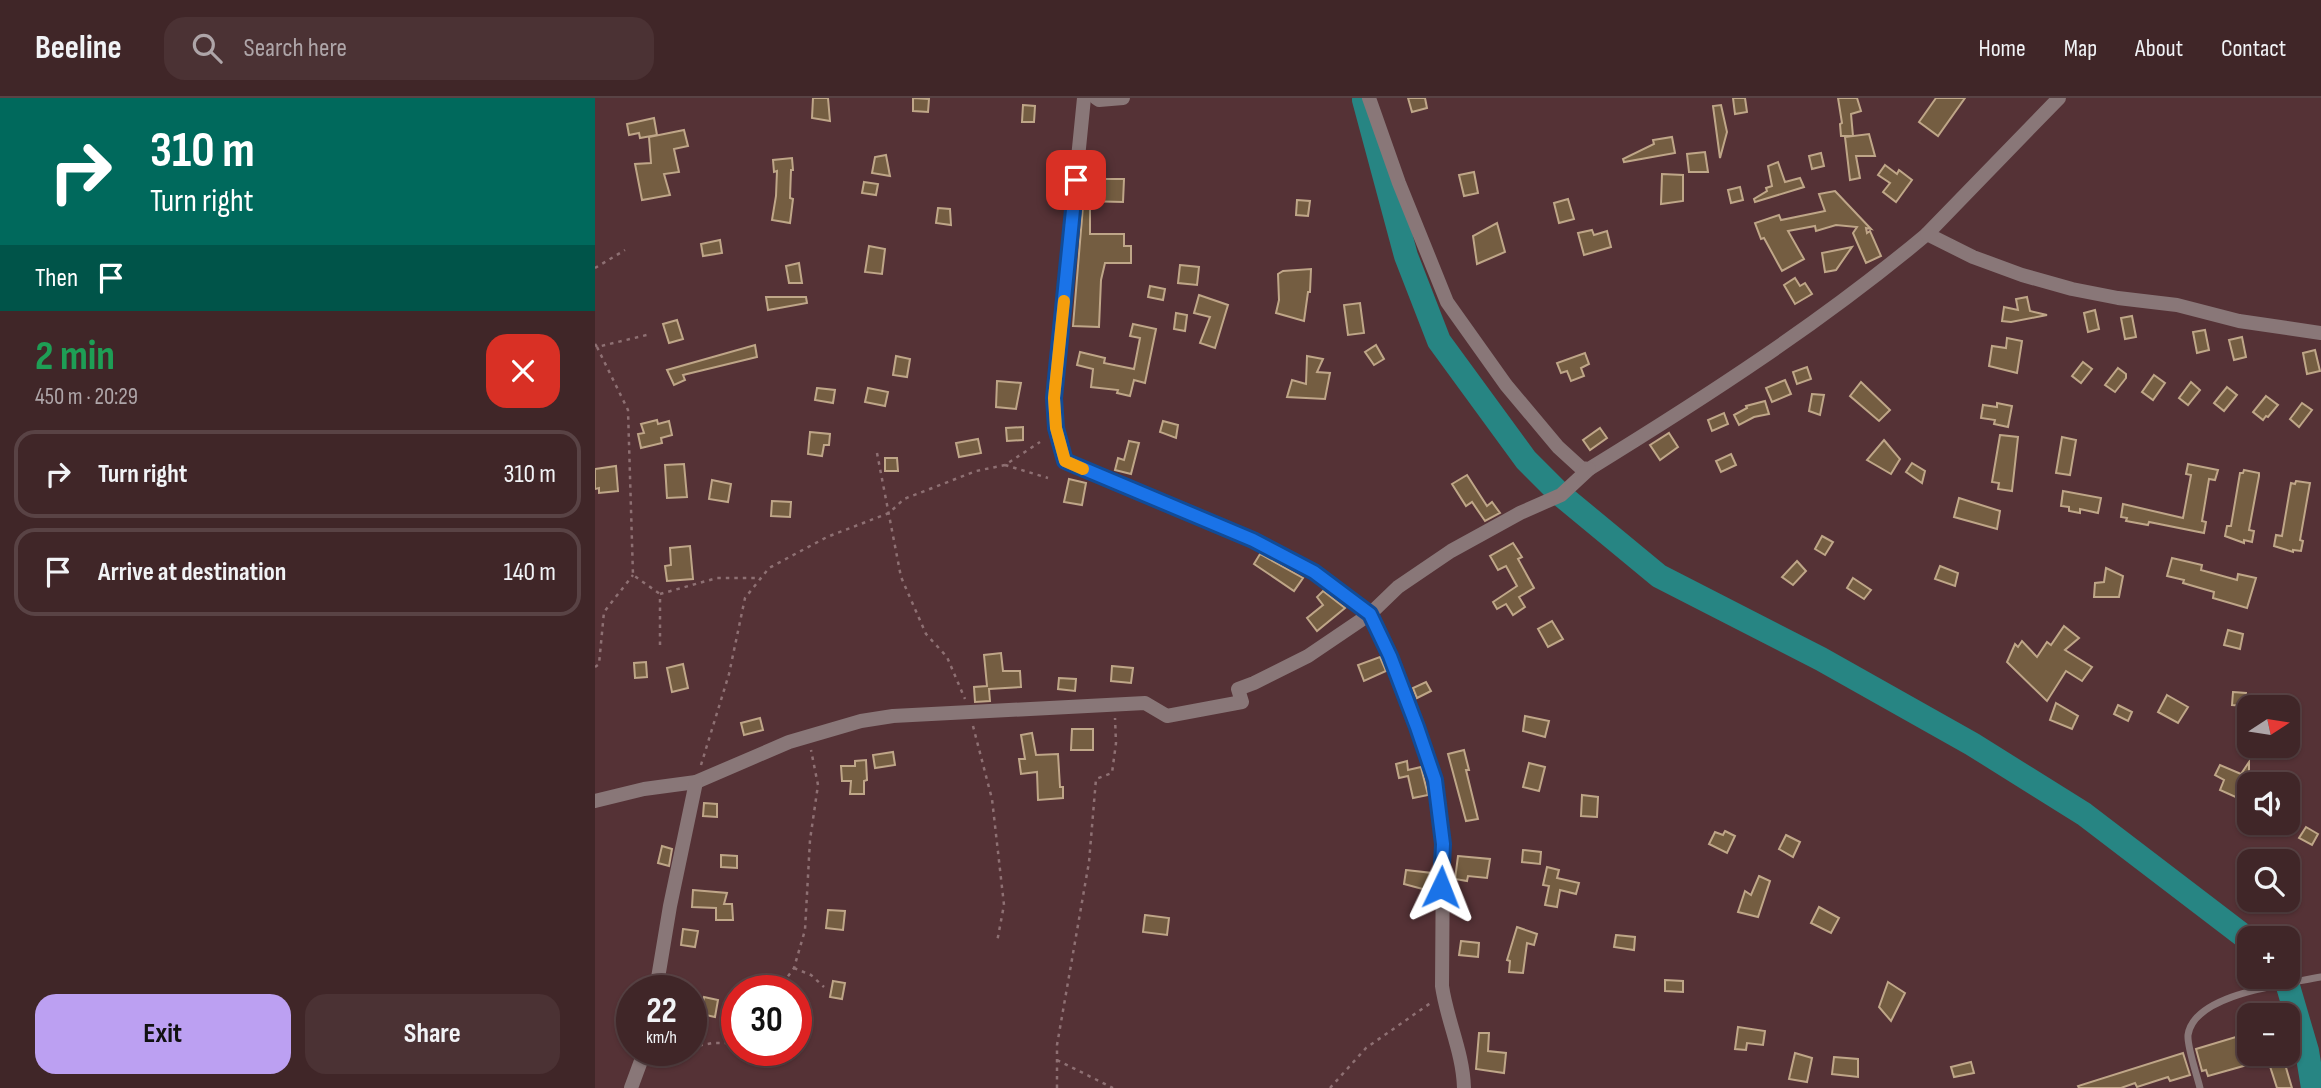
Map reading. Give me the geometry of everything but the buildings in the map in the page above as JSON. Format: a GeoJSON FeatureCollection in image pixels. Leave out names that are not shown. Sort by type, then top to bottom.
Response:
{"type":"FeatureCollection","features":[{"type":"Feature","properties":{"kind":"street"},"geometry":{"type":"LineString","coordinates":[[1084,98],[1054,398],[1056,428],[1065,461],[1253,540],[1314,572],[1370,614],[1390,656],[1429,759],[1439,801],[1443,844],[1443,994],[1461,1056],[1464,1088]]}},
{"type":"Feature","properties":{"kind":"street"},"geometry":{"type":"LineString","coordinates":[[1096,98],[1123,98]]}},
{"type":"Feature","properties":{"kind":"street"},"geometry":{"type":"LineString","coordinates":[[1369,98],[1399,183],[1447,302],[1506,384],[1558,447],[1581,468],[1589,469]]}},
{"type":"Feature","properties":{"kind":"street"},"geometry":{"type":"LineString","coordinates":[[595,801],[645,789],[696,782],[789,741],[861,721],[893,716],[1145,703],[1167,716],[1241,702],[1238,689],[1254,684],[1308,656],[1370,614],[1385,597],[1451,551],[1520,513],[1561,495],[1589,469],[1704,397],[1877,276],[1927,234],[2059,98]]}},
{"type":"Feature","properties":{"kind":"street"},"geometry":{"type":"LineString","coordinates":[[1927,234],[1973,257],[2072,289],[2177,305],[2239,321],[2321,333]]}},
{"type":"Feature","properties":{"kind":"street"},"geometry":{"type":"LineString","coordinates":[[658,975],[696,782]]}},
{"type":"Feature","properties":{"kind":"street"},"geometry":{"type":"LineString","coordinates":[[631,1088],[639,1066]]}},
{"type":"Feature","properties":{"kind":"lane"},"geometry":{"type":"LineString","coordinates":[[2200,1088],[2188,1036],[2195,1019],[2205,1009],[2266,988],[2321,977]]}},
{"type":"Feature","properties":{"kind":"path"},"geometry":{"type":"LineString","coordinates":[[595,268],[625,250]]}},
{"type":"Feature","properties":{"kind":"path"},"geometry":{"type":"LineString","coordinates":[[595,667],[599,664],[604,612],[633,575],[628,410],[596,345],[651,334]]}},
{"type":"Feature","properties":{"kind":"path"},"geometry":{"type":"LineString","coordinates":[[696,782],[729,674],[744,598],[769,568],[827,537],[889,513],[904,499],[976,471],[1005,465],[1041,442]]}},
{"type":"Feature","properties":{"kind":"path"},"geometry":{"type":"LineString","coordinates":[[877,453],[901,577],[926,634],[947,656],[969,712],[992,799],[1004,905],[997,942]]}},
{"type":"Feature","properties":{"kind":"path"},"geometry":{"type":"LineString","coordinates":[[1005,465],[1048,478]]}},
{"type":"Feature","properties":{"kind":"path"},"geometry":{"type":"LineString","coordinates":[[633,575],[660,594]]}},
{"type":"Feature","properties":{"kind":"path"},"geometry":{"type":"LineString","coordinates":[[660,594],[717,578],[760,578]]}},
{"type":"Feature","properties":{"kind":"path"},"geometry":{"type":"LineString","coordinates":[[660,594],[660,645]]}},
{"type":"Feature","properties":{"kind":"path"},"geometry":{"type":"LineString","coordinates":[[1057,1088],[1057,1045],[1089,862],[1097,779],[1112,773],[1116,743],[1115,705]]}},
{"type":"Feature","properties":{"kind":"path"},"geometry":{"type":"LineString","coordinates":[[789,975],[794,968],[805,930],[810,840],[818,785],[808,736]]}},
{"type":"Feature","properties":{"kind":"path"},"geometry":{"type":"LineString","coordinates":[[794,968],[811,975],[824,987]]}},
{"type":"Feature","properties":{"kind":"path"},"geometry":{"type":"LineString","coordinates":[[1330,1088],[1366,1048],[1443,994]]}},
{"type":"Feature","properties":{"kind":"path"},"geometry":{"type":"LineString","coordinates":[[1057,1060],[1113,1088]]}},
{"type":"Feature","properties":{"kind":"waterway"},"geometry":{"type":"LineString","coordinates":[[1364,100],[1406,256],[1439,341],[1526,460],[1561,495],[1659,576],[1821,659],[1972,744],[2084,814],[2237,931]]}},
{"type":"Feature","properties":{"kind":"waterway"},"geometry":{"type":"LineString","coordinates":[[2289,989],[2307,1051],[2313,1088]]}},
{"type":"Feature","properties":{"kind":"slow traffic"},"geometry":{"type":"LineString","coordinates":[[1064,301],[1054,398],[1056,428],[1065,461],[1083,469]]}},
{"type":"Feature","properties":{"kind":"route"},"geometry":{"type":"LineString","coordinates":[[1076,180],[1054,398],[1056,428],[1065,461],[1253,540],[1314,572],[1370,614],[1390,656],[1435,780],[1443,844],[1441,887]]}}]}
